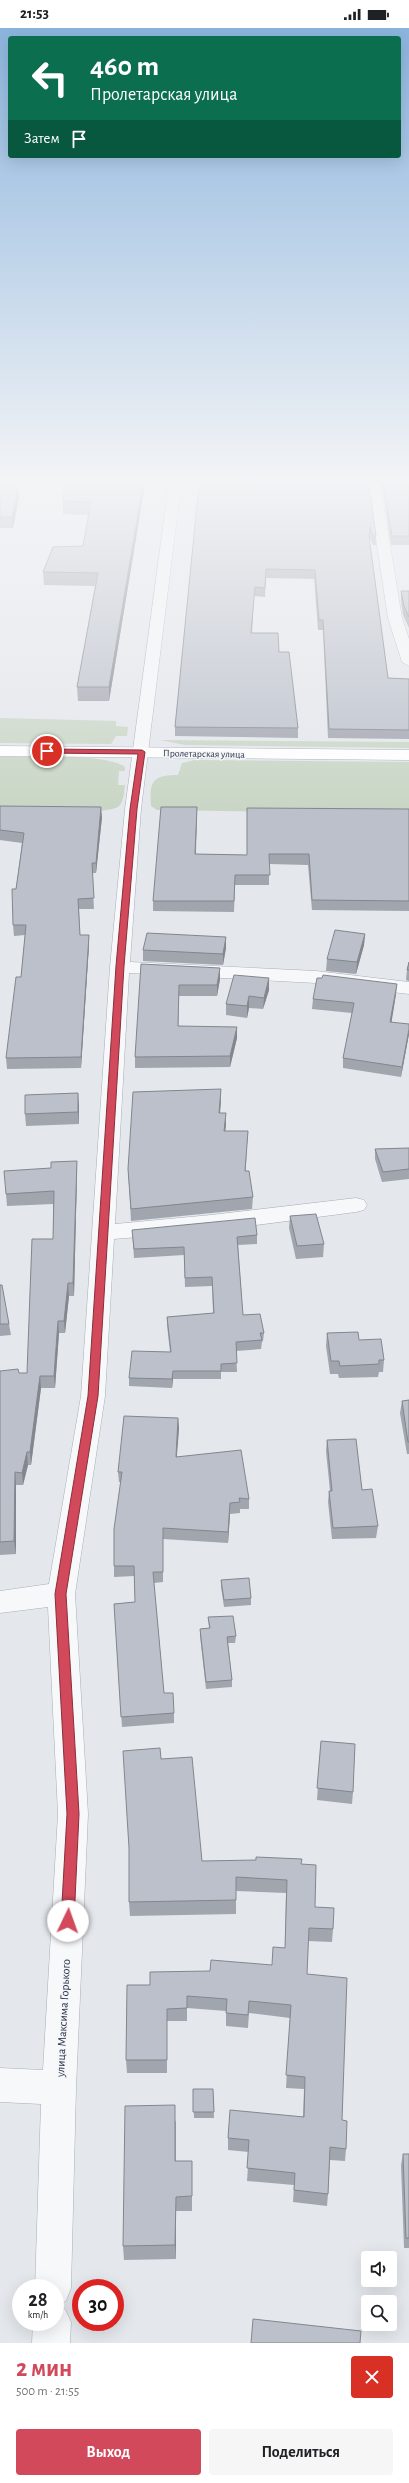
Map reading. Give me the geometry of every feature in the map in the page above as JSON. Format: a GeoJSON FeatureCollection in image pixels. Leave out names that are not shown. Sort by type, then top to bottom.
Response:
{"type":"FeatureCollection","features":[{"type":"Feature","properties":{"kind":"main road","name":"Пролетарская улица"},"geometry":{"type":"LineString","coordinates":[[0,751],[409,755]]}},
{"type":"Feature","properties":{"kind":"street","name":"улица Максима Горького"},"geometry":{"type":"LineString","coordinates":[[53,2279],[59,2088],[73,1814],[60,1594],[93,1396],[105,1232],[120,966],[133,809],[142,752],[162,592]]}},
{"type":"Feature","properties":{"kind":"street"},"geometry":{"type":"LineString","coordinates":[[391,592],[395,618],[409,662]]}},
{"type":"Feature","properties":{"kind":"street"},"geometry":{"type":"LineString","coordinates":[[120,966],[316,977],[409,988]]}},
{"type":"Feature","properties":{"kind":"street"},"geometry":{"type":"LineString","coordinates":[[105,1232],[211,1223],[356,1205]]}},
{"type":"Feature","properties":{"kind":"street"},"geometry":{"type":"LineString","coordinates":[[0,1602],[60,1594]]}},
{"type":"Feature","properties":{"kind":"street"},"geometry":{"type":"LineString","coordinates":[[0,2085],[59,2088]]}},
{"type":"Feature","properties":{"kind":"street"},"geometry":{"type":"LineString","coordinates":[[51,2343],[52,2331]]}},
{"type":"Feature","properties":{"kind":"green space"},"geometry":{"type":"Polygon","coordinates":[[[0,718],[116,721],[116,726],[128,727],[127,736],[116,736],[111,744],[0,743],[0,718]]]}},
{"type":"Feature","properties":{"kind":"green space"},"geometry":{"type":"Polygon","coordinates":[[[160,740],[409,742],[409,748],[185,745],[160,740]]]}},
{"type":"Feature","properties":{"kind":"green space"},"geometry":{"type":"Polygon","coordinates":[[[0,757],[65,757],[101,759],[115,762],[125,767],[125,771],[119,771],[118,785],[125,785],[124,796],[119,806],[112,809],[99,811],[63,812],[0,810],[0,757]]]}},
{"type":"Feature","properties":{"kind":"green space"},"geometry":{"type":"Polygon","coordinates":[[[195,760],[409,762],[409,814],[157,810],[151,806],[151,791],[154,781],[163,776],[178,775],[182,763],[195,760]]]}},
{"type":"Feature","properties":{"kind":"building"},"geometry":{"type":"Polygon","coordinates":[[[94,592],[125,592],[109,687],[77,687],[94,592]]]}},
{"type":"Feature","properties":{"kind":"building"},"geometry":{"type":"Polygon","coordinates":[[[188,592],[255,592],[251,633],[278,633],[279,652],[289,652],[298,728],[175,727],[188,592]]]}},
{"type":"Feature","properties":{"kind":"building"},"geometry":{"type":"Polygon","coordinates":[[[317,592],[376,592],[388,678],[409,679],[409,730],[329,729],[323,620],[319,620],[317,592]]]}},
{"type":"Feature","properties":{"kind":"building"},"geometry":{"type":"Polygon","coordinates":[[[401,592],[409,592],[409,617],[404,606],[401,592]]]}},
{"type":"Feature","properties":{"kind":"building"},"geometry":{"type":"Polygon","coordinates":[[[0,806],[101,807],[96,863],[92,863],[94,898],[78,899],[80,935],[89,935],[81,1057],[6,1058],[16,977],[21,977],[26,925],[13,925],[12,889],[16,889],[24,833],[0,830],[0,806]]]}},
{"type":"Feature","properties":{"kind":"building"},"geometry":{"type":"Polygon","coordinates":[[[161,807],[197,807],[195,854],[247,855],[247,808],[409,809],[409,901],[312,900],[309,854],[269,854],[270,875],[235,875],[234,901],[153,901],[161,807]]]}},
{"type":"Feature","properties":{"kind":"building"},"geometry":{"type":"Polygon","coordinates":[[[335,930],[365,934],[357,962],[327,959],[335,930]]]}},
{"type":"Feature","properties":{"kind":"building"},"geometry":{"type":"Polygon","coordinates":[[[147,933],[226,937],[223,954],[143,950],[147,933]]]}},
{"type":"Feature","properties":{"kind":"building"},"geometry":{"type":"Polygon","coordinates":[[[141,964],[220,968],[217,985],[179,985],[178,1026],[237,1027],[230,1056],[135,1057],[141,964]]]}},
{"type":"Feature","properties":{"kind":"building"},"geometry":{"type":"Polygon","coordinates":[[[234,975],[269,978],[264,998],[249,996],[247,1006],[226,1004],[234,975]]]}},
{"type":"Feature","properties":{"kind":"building"},"geometry":{"type":"Polygon","coordinates":[[[323,975],[397,984],[390,1022],[409,1024],[402,1067],[343,1058],[354,1003],[313,999],[317,978],[322,978],[323,975]]]}},
{"type":"Feature","properties":{"kind":"building"},"geometry":{"type":"Polygon","coordinates":[[[221,1089],[219,1113],[226,1113],[224,1131],[248,1131],[245,1171],[249,1171],[253,1197],[131,1209],[128,1169],[133,1092],[221,1089]]]}},
{"type":"Feature","properties":{"kind":"building"},"geometry":{"type":"Polygon","coordinates":[[[78,1093],[78,1112],[25,1114],[25,1095],[78,1093]]]}},
{"type":"Feature","properties":{"kind":"building"},"geometry":{"type":"Polygon","coordinates":[[[409,1148],[409,1169],[383,1172],[375,1149],[409,1148]]]}},
{"type":"Feature","properties":{"kind":"building"},"geometry":{"type":"Polygon","coordinates":[[[77,1161],[73,1283],[68,1283],[64,1321],[58,1321],[54,1376],[40,1376],[30,1452],[27,1452],[22,1473],[15,1472],[14,1541],[0,1542],[0,1371],[18,1369],[19,1373],[27,1373],[32,1239],[53,1239],[54,1191],[6,1194],[4,1171],[51,1168],[51,1162],[77,1161]]]}},
{"type":"Feature","properties":{"kind":"building"},"geometry":{"type":"Polygon","coordinates":[[[316,1214],[324,1244],[297,1246],[290,1216],[316,1214]]]}},
{"type":"Feature","properties":{"kind":"building"},"geometry":{"type":"Polygon","coordinates":[[[255,1218],[257,1235],[237,1237],[243,1315],[260,1314],[264,1333],[260,1333],[262,1340],[236,1342],[237,1363],[221,1364],[221,1371],[173,1371],[172,1379],[129,1378],[132,1351],[171,1352],[167,1317],[214,1313],[212,1277],[185,1278],[184,1247],[134,1249],[132,1230],[255,1218]]]}},
{"type":"Feature","properties":{"kind":"building"},"geometry":{"type":"Polygon","coordinates":[[[0,1285],[2,1285],[9,1324],[0,1324],[0,1285]]]}},
{"type":"Feature","properties":{"kind":"building"},"geometry":{"type":"Polygon","coordinates":[[[358,1332],[359,1340],[381,1339],[384,1360],[379,1360],[379,1364],[340,1366],[339,1361],[331,1361],[327,1333],[358,1332]]]}},
{"type":"Feature","properties":{"kind":"building"},"geometry":{"type":"Polygon","coordinates":[[[409,1400],[409,1442],[408,1442],[402,1401],[409,1400]]]}},
{"type":"Feature","properties":{"kind":"building"},"geometry":{"type":"Polygon","coordinates":[[[124,1416],[178,1418],[176,1457],[241,1450],[249,1499],[239,1498],[240,1502],[230,1503],[228,1532],[163,1528],[163,1572],[153,1572],[164,1693],[173,1693],[174,1713],[121,1717],[114,1604],[135,1602],[134,1566],[114,1566],[114,1529],[122,1472],[118,1472],[124,1416]]]}},
{"type":"Feature","properties":{"kind":"building"},"geometry":{"type":"Polygon","coordinates":[[[356,1439],[362,1490],[372,1489],[378,1526],[333,1528],[329,1491],[332,1491],[327,1440],[356,1439]]]}},
{"type":"Feature","properties":{"kind":"building"},"geometry":{"type":"Polygon","coordinates":[[[249,1578],[251,1598],[224,1600],[221,1580],[249,1578]]]}},
{"type":"Feature","properties":{"kind":"building"},"geometry":{"type":"Polygon","coordinates":[[[233,1616],[236,1636],[227,1637],[232,1680],[206,1682],[200,1629],[210,1628],[208,1617],[233,1616]]]}},
{"type":"Feature","properties":{"kind":"building"},"geometry":{"type":"Polygon","coordinates":[[[321,1741],[355,1744],[353,1792],[317,1788],[321,1741]]]}},
{"type":"Feature","properties":{"kind":"building"},"geometry":{"type":"Polygon","coordinates":[[[160,1748],[161,1759],[192,1757],[202,1861],[256,1860],[256,1857],[302,1859],[301,1864],[316,1865],[315,1907],[334,1908],[333,1929],[309,1928],[307,1974],[347,1978],[342,2120],[347,2121],[346,2149],[330,2147],[328,2194],[294,2190],[295,2173],[247,2168],[249,2140],[228,2138],[230,2110],[304,2117],[305,2077],[286,2075],[291,2005],[249,2001],[248,2015],[226,2013],[227,1999],[187,1996],[187,2008],[167,2009],[167,2060],[126,2060],[127,1985],[150,1985],[150,1972],[210,1971],[211,1960],[272,1965],[273,1947],[285,1948],[287,1880],[236,1877],[236,1900],[129,1902],[129,1848],[123,1751],[160,1748]]]}},
{"type":"Feature","properties":{"kind":"building"},"geometry":{"type":"Polygon","coordinates":[[[193,2089],[213,2089],[214,2112],[193,2112],[193,2089]]]}},
{"type":"Feature","properties":{"kind":"building"},"geometry":{"type":"Polygon","coordinates":[[[175,2105],[175,2161],[192,2161],[192,2196],[176,2197],[175,2245],[123,2246],[125,2106],[175,2105]]]}},
{"type":"Feature","properties":{"kind":"building"},"geometry":{"type":"Polygon","coordinates":[[[403,2154],[409,2154],[409,2238],[406,2238],[403,2154]]]}},
{"type":"Feature","properties":{"kind":"building"},"geometry":{"type":"Polygon","coordinates":[[[253,2319],[361,2331],[360,2343],[251,2343],[253,2319]]]}},
{"type":"Feature","properties":{"kind":"route"},"geometry":{"type":"LineString","coordinates":[[47,751],[142,752],[133,809],[120,966],[105,1232],[93,1396],[60,1594],[65,1701],[73,1814],[68,1921]]}}]}
